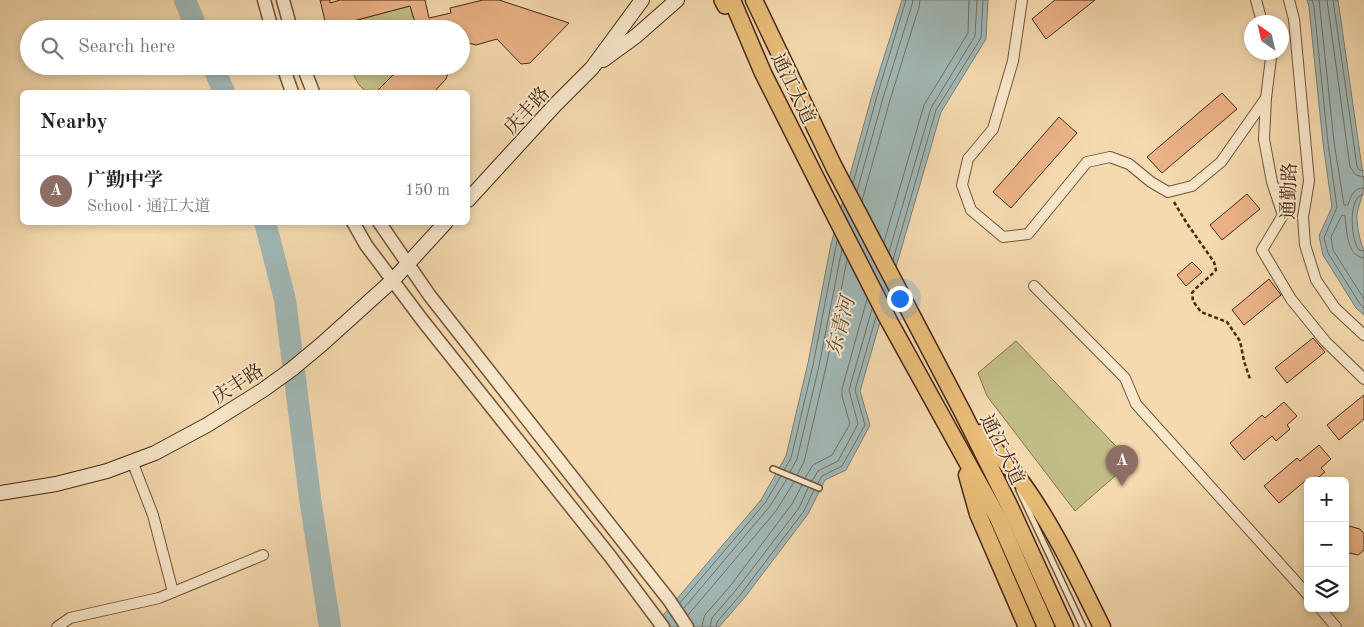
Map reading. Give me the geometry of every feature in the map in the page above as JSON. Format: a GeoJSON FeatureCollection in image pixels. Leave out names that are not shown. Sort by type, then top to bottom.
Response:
{"type":"FeatureCollection","features":[{"type":"Feature","properties":{"kind":"highway","name":"通江大道"},"geometry":{"type":"LineString","coordinates":[[754,0],[834,167],[1010,507],[1064,627]]}},
{"type":"Feature","properties":{"kind":"highway","name":"通江大道"},"geometry":{"type":"LineString","coordinates":[[723,1],[741,20],[763,72],[822,192],[889,321],[998,518],[1046,627]]}},
{"type":"Feature","properties":{"kind":"highway"},"geometry":{"type":"LineString","coordinates":[[963,413],[1019,478],[1077,575],[1102,627]]}},
{"type":"Feature","properties":{"kind":"highway"},"geometry":{"type":"LineString","coordinates":[[958,447],[978,514],[1027,627]]}},
{"type":"Feature","properties":{"kind":"main road"},"geometry":{"type":"LineString","coordinates":[[592,68],[642,0]]}},
{"type":"Feature","properties":{"kind":"main road"},"geometry":{"type":"LineString","coordinates":[[592,68],[636,36],[677,0]]}},
{"type":"Feature","properties":{"kind":"main road","name":"庆丰路"},"geometry":{"type":"LineString","coordinates":[[470,198],[555,105],[592,68]]}},
{"type":"Feature","properties":{"kind":"main road","name":"庆丰路"},"geometry":{"type":"LineString","coordinates":[[0,493],[56,484],[107,471],[155,453],[207,425],[263,390],[322,344],[393,280],[443,225]]}},
{"type":"Feature","properties":{"kind":"street"},"geometry":{"type":"LineString","coordinates":[[264,0],[270,20]]}},
{"type":"Feature","properties":{"kind":"street"},"geometry":{"type":"LineString","coordinates":[[283,0],[289,20]]}},
{"type":"Feature","properties":{"kind":"street"},"geometry":{"type":"LineString","coordinates":[[1022,0],[1013,61],[993,129],[968,159],[962,184],[971,210],[1003,237],[1028,234],[1087,162],[1110,157],[1129,164],[1151,182],[1168,192],[1192,186],[1221,162],[1266,98]]}},
{"type":"Feature","properties":{"kind":"street"},"geometry":{"type":"LineString","coordinates":[[1256,0],[1260,15]]}},
{"type":"Feature","properties":{"kind":"street","name":"通勤路"},"geometry":{"type":"LineString","coordinates":[[1289,0],[1294,19],[1309,181],[1303,217],[1305,245],[1316,280],[1335,308],[1364,335]]}},
{"type":"Feature","properties":{"kind":"street"},"geometry":{"type":"LineString","coordinates":[[1271,60],[1264,139],[1272,182],[1283,215],[1262,250],[1291,299],[1325,340],[1364,379]]}},
{"type":"Feature","properties":{"kind":"street"},"geometry":{"type":"LineString","coordinates":[[286,75],[291,90]]}},
{"type":"Feature","properties":{"kind":"street"},"geometry":{"type":"LineString","coordinates":[[307,75],[312,90]]}},
{"type":"Feature","properties":{"kind":"street"},"geometry":{"type":"LineString","coordinates":[[355,225],[366,245],[423,320],[610,556],[660,623]]}},
{"type":"Feature","properties":{"kind":"street"},"geometry":{"type":"LineString","coordinates":[[381,225],[436,304],[669,600],[687,627]]}},
{"type":"Feature","properties":{"kind":"street"},"geometry":{"type":"LineString","coordinates":[[1034,286],[1125,378],[1136,404],[1304,591]]}},
{"type":"Feature","properties":{"kind":"street"},"geometry":{"type":"LineString","coordinates":[[132,461],[153,515],[173,592]]}},
{"type":"Feature","properties":{"kind":"street"},"geometry":{"type":"LineString","coordinates":[[57,627],[70,618],[159,598],[263,555]]}},
{"type":"Feature","properties":{"kind":"street"},"geometry":{"type":"LineString","coordinates":[[1323,612],[1336,627]]}},
{"type":"Feature","properties":{"kind":"lane"},"geometry":{"type":"LineString","coordinates":[[1007,465],[1082,627]]}},
{"type":"Feature","properties":{"kind":"lane"},"geometry":{"type":"LineString","coordinates":[[773,469],[819,488]]}},
{"type":"Feature","properties":{"kind":"path"},"geometry":{"type":"LineString","coordinates":[[1168,192],[1214,262],[1216,270],[1209,279],[1197,286],[1192,293],[1193,301],[1201,312],[1227,322],[1240,341],[1250,379]]}},
{"type":"Feature","properties":{"kind":"shaded area"},"geometry":{"type":"Polygon","coordinates":[[[410,6],[414,20],[357,20],[410,6]]]}},
{"type":"Feature","properties":{"kind":"shaded area"},"geometry":{"type":"Polygon","coordinates":[[[354,75],[393,75],[379,90],[365,90],[359,85],[354,75]]]}},
{"type":"Feature","properties":{"kind":"shaded area"},"geometry":{"type":"Polygon","coordinates":[[[1016,341],[1131,462],[1075,511],[987,396],[978,373],[1016,341]]]}},
{"type":"Feature","properties":{"kind":"water","name":"东青河"},"geometry":{"type":"Polygon","coordinates":[[[902,0],[988,0],[986,39],[941,112],[860,391],[870,425],[846,470],[825,480],[808,514],[745,597],[719,627],[653,627],[761,500],[786,456],[808,363],[831,244],[872,95],[902,0]]]}},
{"type":"Feature","properties":{"kind":"water"},"geometry":{"type":"Polygon","coordinates":[[[1307,0],[1338,0],[1364,182],[1357,218],[1364,250],[1364,315],[1356,308],[1323,255],[1319,236],[1332,207],[1307,0]]]}},
{"type":"Feature","properties":{"kind":"building"},"geometry":{"type":"Polygon","coordinates":[[[320,0],[330,0],[330,3],[340,0],[425,0],[429,18],[451,13],[450,8],[483,0],[499,0],[569,23],[530,63],[521,64],[497,39],[476,45],[470,43],[470,20],[414,20],[410,6],[357,20],[325,20],[320,0]]]}},
{"type":"Feature","properties":{"kind":"building"},"geometry":{"type":"Polygon","coordinates":[[[1055,0],[1095,0],[1046,39],[1032,19],[1055,0]]]}},
{"type":"Feature","properties":{"kind":"building"},"geometry":{"type":"Polygon","coordinates":[[[393,75],[447,75],[436,90],[378,90],[393,75]]]}},
{"type":"Feature","properties":{"kind":"building"},"geometry":{"type":"Polygon","coordinates":[[[1222,93],[1237,109],[1162,173],[1147,157],[1222,93]]]}},
{"type":"Feature","properties":{"kind":"building"},"geometry":{"type":"Polygon","coordinates":[[[1059,117],[1077,133],[1011,208],[993,192],[1059,117]]]}},
{"type":"Feature","properties":{"kind":"building"},"geometry":{"type":"Polygon","coordinates":[[[1247,194],[1260,209],[1222,240],[1210,225],[1247,194]]]}},
{"type":"Feature","properties":{"kind":"building"},"geometry":{"type":"Polygon","coordinates":[[[1192,262],[1202,272],[1186,286],[1177,275],[1192,262]]]}},
{"type":"Feature","properties":{"kind":"building"},"geometry":{"type":"Polygon","coordinates":[[[1269,279],[1281,295],[1244,325],[1232,310],[1269,279]]]}},
{"type":"Feature","properties":{"kind":"building"},"geometry":{"type":"Polygon","coordinates":[[[1313,338],[1325,352],[1287,383],[1275,368],[1313,338]]]}},
{"type":"Feature","properties":{"kind":"building"},"geometry":{"type":"Polygon","coordinates":[[[1364,395],[1364,419],[1339,440],[1327,425],[1364,395]]]}},
{"type":"Feature","properties":{"kind":"building"},"geometry":{"type":"Polygon","coordinates":[[[1284,402],[1297,416],[1287,425],[1290,429],[1276,441],[1272,436],[1244,460],[1230,443],[1262,415],[1265,418],[1284,402]]]}},
{"type":"Feature","properties":{"kind":"building"},"geometry":{"type":"Polygon","coordinates":[[[1319,445],[1331,459],[1321,468],[1325,472],[1319,477],[1304,477],[1304,482],[1279,503],[1264,486],[1297,458],[1300,461],[1319,445]]]}},
{"type":"Feature","properties":{"kind":"building"},"geometry":{"type":"Polygon","coordinates":[[[1349,526],[1360,529],[1364,534],[1364,550],[1358,555],[1349,553],[1349,526]]]}},
{"type":"Feature","properties":{"kind":"waterway"},"geometry":{"type":"LineString","coordinates":[[185,0],[193,20]]}},
{"type":"Feature","properties":{"kind":"waterway"},"geometry":{"type":"LineString","coordinates":[[217,75],[223,90]]}},
{"type":"Feature","properties":{"kind":"waterway"},"geometry":{"type":"LineString","coordinates":[[266,225],[285,300],[310,498],[330,627]]}},
{"type":"Feature","properties":{"kind":"place","name":"广勤中学"},"geometry":{"type":"Point","coordinates":[1122,486]}}]}
